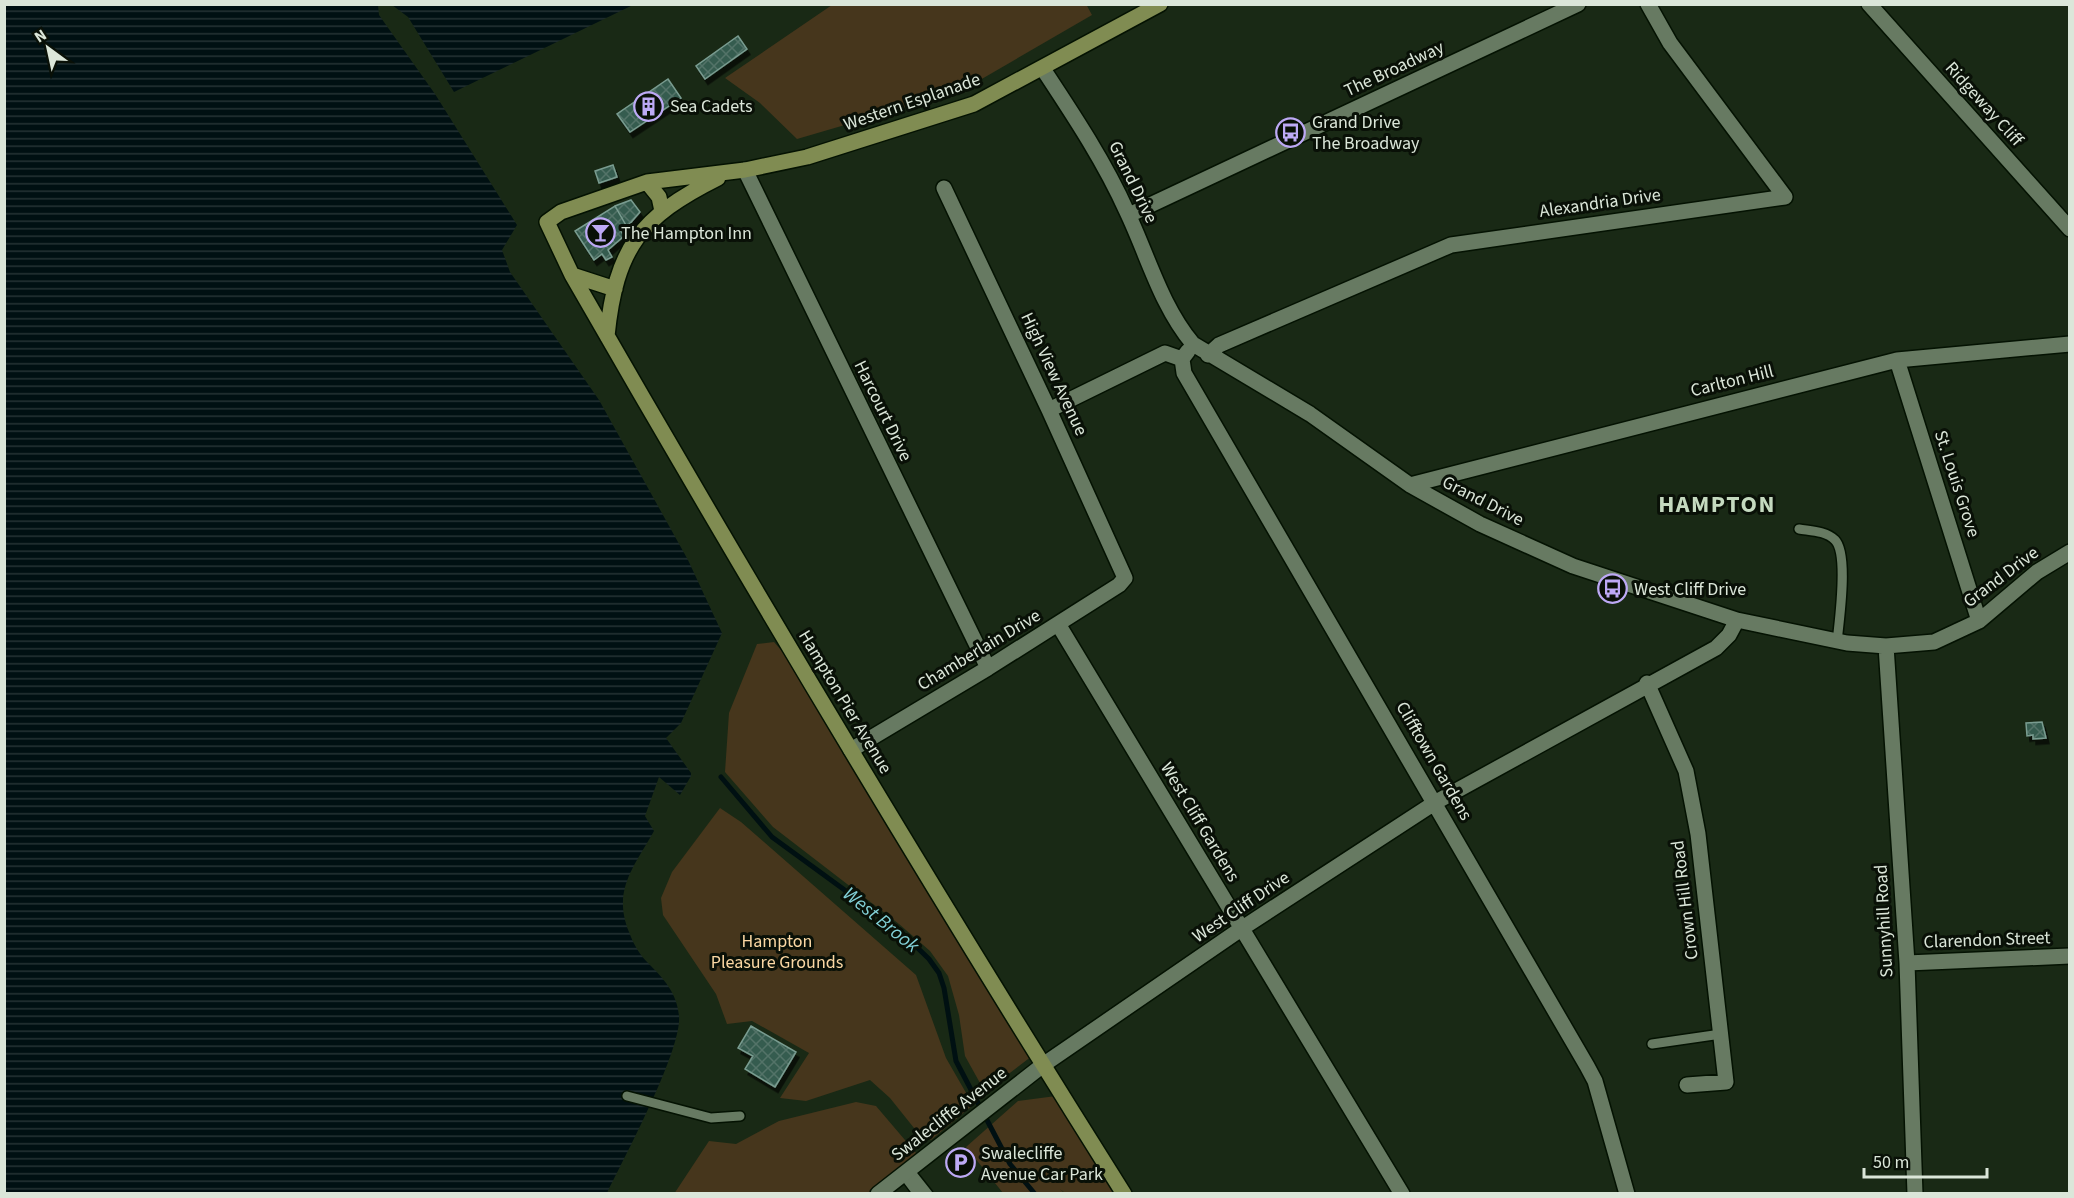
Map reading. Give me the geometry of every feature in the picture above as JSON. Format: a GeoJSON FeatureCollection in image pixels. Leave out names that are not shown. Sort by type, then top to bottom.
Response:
{"type":"FeatureCollection","features":[{"type":"Feature","properties":{"kind":"street","name":"Western Esplanade"},"geometry":{"type":"LineString","coordinates":[[547,222],[561,212],[646,182],[737,171],[807,157],[914,125],[974,104],[1043,69],[1160,4]]}},
{"type":"Feature","properties":{"kind":"street","name":"The Broadway"},"geometry":{"type":"LineString","coordinates":[[1129,215],[1578,4]]}},
{"type":"Feature","properties":{"kind":"street","name":"Alexandria Drive"},"geometry":{"type":"LineString","coordinates":[[1208,355],[1219,345],[1451,245],[1785,198],[1670,43],[1648,4]]}},
{"type":"Feature","properties":{"kind":"street","name":"Ridgeway Cliff"},"geometry":{"type":"LineString","coordinates":[[1869,4],[2070,229]]}},
{"type":"Feature","properties":{"kind":"street","name":"Grand Drive"},"geometry":{"type":"LineString","coordinates":[[1043,69],[1104,162],[1166,302],[1180,328],[1193,344],[1310,414],[1410,485],[1480,524],[1573,566],[1737,620],[1838,642],[1886,646],[1934,642],[1979,621],[2037,572],[2070,552]]}},
{"type":"Feature","properties":{"kind":"street","name":"Western Esplanade"},"geometry":{"type":"LineString","coordinates":[[607,336],[615,289],[624,257],[636,236],[662,212],[737,171]]}},
{"type":"Feature","properties":{"kind":"street","name":"Harcourt Drive"},"geometry":{"type":"LineString","coordinates":[[737,171],[988,668]]}},
{"type":"Feature","properties":{"kind":"street"},"geometry":{"type":"LineString","coordinates":[[646,182],[659,197],[662,212]]}},
{"type":"Feature","properties":{"kind":"street","name":"High View Avenue"},"geometry":{"type":"LineString","coordinates":[[944,188],[1125,578]]}},
{"type":"Feature","properties":{"kind":"street","name":"Hampton Pier Avenue"},"geometry":{"type":"LineString","coordinates":[[547,222],[572,274],[607,336],[851,750],[1124,1194]]}},
{"type":"Feature","properties":{"kind":"street"},"geometry":{"type":"LineString","coordinates":[[572,274],[615,289]]}},
{"type":"Feature","properties":{"kind":"street"},"geometry":{"type":"LineString","coordinates":[[1049,410],[1165,353],[1182,359],[1193,344]]}},
{"type":"Feature","properties":{"kind":"street","name":"Carlton Hill"},"geometry":{"type":"LineString","coordinates":[[1410,485],[1897,360],[2070,344]]}},
{"type":"Feature","properties":{"kind":"street","name":"Clifftown Gardens"},"geometry":{"type":"LineString","coordinates":[[1182,359],[1184,373],[1436,802],[1595,1082],[1627,1194]]}},
{"type":"Feature","properties":{"kind":"street","name":"St. Louis Grove"},"geometry":{"type":"LineString","coordinates":[[1897,360],[1979,621]]}},
{"type":"Feature","properties":{"kind":"street","name":"Chamberlain Drive"},"geometry":{"type":"LineString","coordinates":[[851,750],[1059,624],[1119,585],[1125,578]]}},
{"type":"Feature","properties":{"kind":"street","name":"West Cliff Drive"},"geometry":{"type":"LineString","coordinates":[[1043,1065],[1241,929],[1436,802],[1647,683],[1716,648],[1729,635],[1737,620]]}},
{"type":"Feature","properties":{"kind":"street","name":"West Cliff Gardens"},"geometry":{"type":"LineString","coordinates":[[1059,624],[1402,1194]]}},
{"type":"Feature","properties":{"kind":"street","name":"Sunnyhill Road"},"geometry":{"type":"LineString","coordinates":[[1886,646],[1907,963],[1913,1193]]}},
{"type":"Feature","properties":{"kind":"street","name":"Crown Hill Road"},"geometry":{"type":"LineString","coordinates":[[1647,683],[1686,771],[1698,834],[1726,1082],[1687,1085]]}},
{"type":"Feature","properties":{"kind":"street","name":"Clarendon Street"},"geometry":{"type":"LineString","coordinates":[[1907,963],[2070,956]]}},
{"type":"Feature","properties":{"kind":"street","name":"Swalecliffe Avenue"},"geometry":{"type":"LineString","coordinates":[[878,1194],[1043,1065]]}},
{"type":"Feature","properties":{"kind":"lane"},"geometry":{"type":"LineString","coordinates":[[1799,530],[1827,535],[1838,545],[1842,563],[1838,642]]}},
{"type":"Feature","properties":{"kind":"lane"},"geometry":{"type":"LineString","coordinates":[[1652,1044],[1721,1034]]}},
{"type":"Feature","properties":{"kind":"lane"},"geometry":{"type":"LineString","coordinates":[[627,1096],[711,1118],[740,1116]]}},
{"type":"Feature","properties":{"kind":"lane"},"geometry":{"type":"LineString","coordinates":[[906,1172],[918,1194]]}},
{"type":"Feature","properties":{"kind":"lane"},"geometry":{"type":"LineString","coordinates":[[906,1172],[928,1194]]}},
{"type":"Feature","properties":{"kind":"green space"},"geometry":{"type":"Polygon","coordinates":[[[1086,4],[1092,15],[961,91],[797,139],[760,103],[725,78],[832,5],[1086,4]]]}},
{"type":"Feature","properties":{"kind":"green space"},"geometry":{"type":"Polygon","coordinates":[[[774,642],[787,657],[1032,1056],[985,1092],[965,1056],[959,1015],[948,976],[930,951],[899,924],[773,827],[725,772],[729,713],[757,644],[774,642]]]}},
{"type":"Feature","properties":{"kind":"green space","name":"Hampton Pleasure Grounds"},"geometry":{"type":"Polygon","coordinates":[[[720,808],[741,822],[916,975],[946,1058],[973,1105],[931,1140],[922,1138],[890,1098],[870,1080],[806,1101],[780,1098],[809,1053],[752,1021],[727,1024],[716,994],[663,915],[661,898],[672,872],[720,808]]]}},
{"type":"Feature","properties":{"kind":"green space"},"geometry":{"type":"Polygon","coordinates":[[[1056,1096],[1117,1193],[1065,1193],[1060,1189],[1064,1193],[1003,1193],[966,1147],[1018,1101],[1056,1096]]]}},
{"type":"Feature","properties":{"kind":"green space"},"geometry":{"type":"Polygon","coordinates":[[[856,1102],[876,1106],[922,1160],[878,1193],[674,1194],[709,1141],[736,1144],[779,1121],[856,1102]]]}},
{"type":"Feature","properties":{"kind":"shaded area"},"geometry":{"type":"Polygon","coordinates":[[[5,5],[378,5],[379,15],[435,94],[517,225],[502,250],[510,272],[599,400],[688,560],[722,633],[681,723],[666,738],[691,776],[680,795],[659,777],[645,816],[654,831],[628,879],[623,904],[624,917],[634,944],[673,993],[676,1000],[679,1016],[677,1032],[662,1078],[607,1193],[5,1194],[5,5]]]}},
{"type":"Feature","properties":{"kind":"shaded area"},"geometry":{"type":"Polygon","coordinates":[[[392,5],[633,5],[454,92],[408,17],[392,5]]]}},
{"type":"Feature","properties":{"kind":"building"},"geometry":{"type":"Polygon","coordinates":[[[738,36],[747,49],[705,79],[696,66],[738,36]]]}},
{"type":"Feature","properties":{"kind":"building","name":"Sea Cadets"},"geometry":{"type":"Polygon","coordinates":[[[668,79],[681,98],[630,132],[617,114],[668,79]]]}},
{"type":"Feature","properties":{"kind":"building"},"geometry":{"type":"Polygon","coordinates":[[[613,165],[617,177],[599,183],[595,171],[613,165]]]}},
{"type":"Feature","properties":{"kind":"building"},"geometry":{"type":"Polygon","coordinates":[[[631,200],[640,212],[627,227],[615,206],[631,200]]]}},
{"type":"Feature","properties":{"kind":"building","name":"The Hampton Inn"},"geometry":{"type":"Polygon","coordinates":[[[615,206],[627,227],[621,231],[624,236],[608,250],[612,257],[606,260],[602,254],[594,260],[575,231],[615,206]]]}},
{"type":"Feature","properties":{"kind":"building"},"geometry":{"type":"Polygon","coordinates":[[[2042,722],[2046,738],[2033,739],[2033,735],[2027,736],[2026,723],[2042,722]]]}},
{"type":"Feature","properties":{"kind":"building"},"geometry":{"type":"Polygon","coordinates":[[[751,1026],[796,1052],[775,1087],[745,1069],[753,1056],[738,1048],[751,1026]]]}},
{"type":"Feature","properties":{"kind":"waterway","name":"West Brook"},"geometry":{"type":"LineString","coordinates":[[721,777],[772,837],[898,929],[929,959],[939,973],[944,988],[956,1061],[1010,1164],[1035,1194]]}},
{"type":"Feature","properties":{"kind":"place","name":"Sea Cadets"},"geometry":{"type":"Point","coordinates":[649,106]}},
{"type":"Feature","properties":{"kind":"place","name":"Grand Drive The Broadway"},"geometry":{"type":"Point","coordinates":[1291,132]}},
{"type":"Feature","properties":{"kind":"place","name":"The Hampton Inn"},"geometry":{"type":"Point","coordinates":[600,233]}},
{"type":"Feature","properties":{"kind":"place","name":"West Cliff Drive"},"geometry":{"type":"Point","coordinates":[1613,589]}},
{"type":"Feature","properties":{"kind":"place","name":"Swalecliffe Avenue Car Park"},"geometry":{"type":"Point","coordinates":[960,1163]}},
{"type":"Feature","properties":{"kind":"district","name":"HAMPTON"},"geometry":{"type":"Point","coordinates":[1717,504]}}]}
